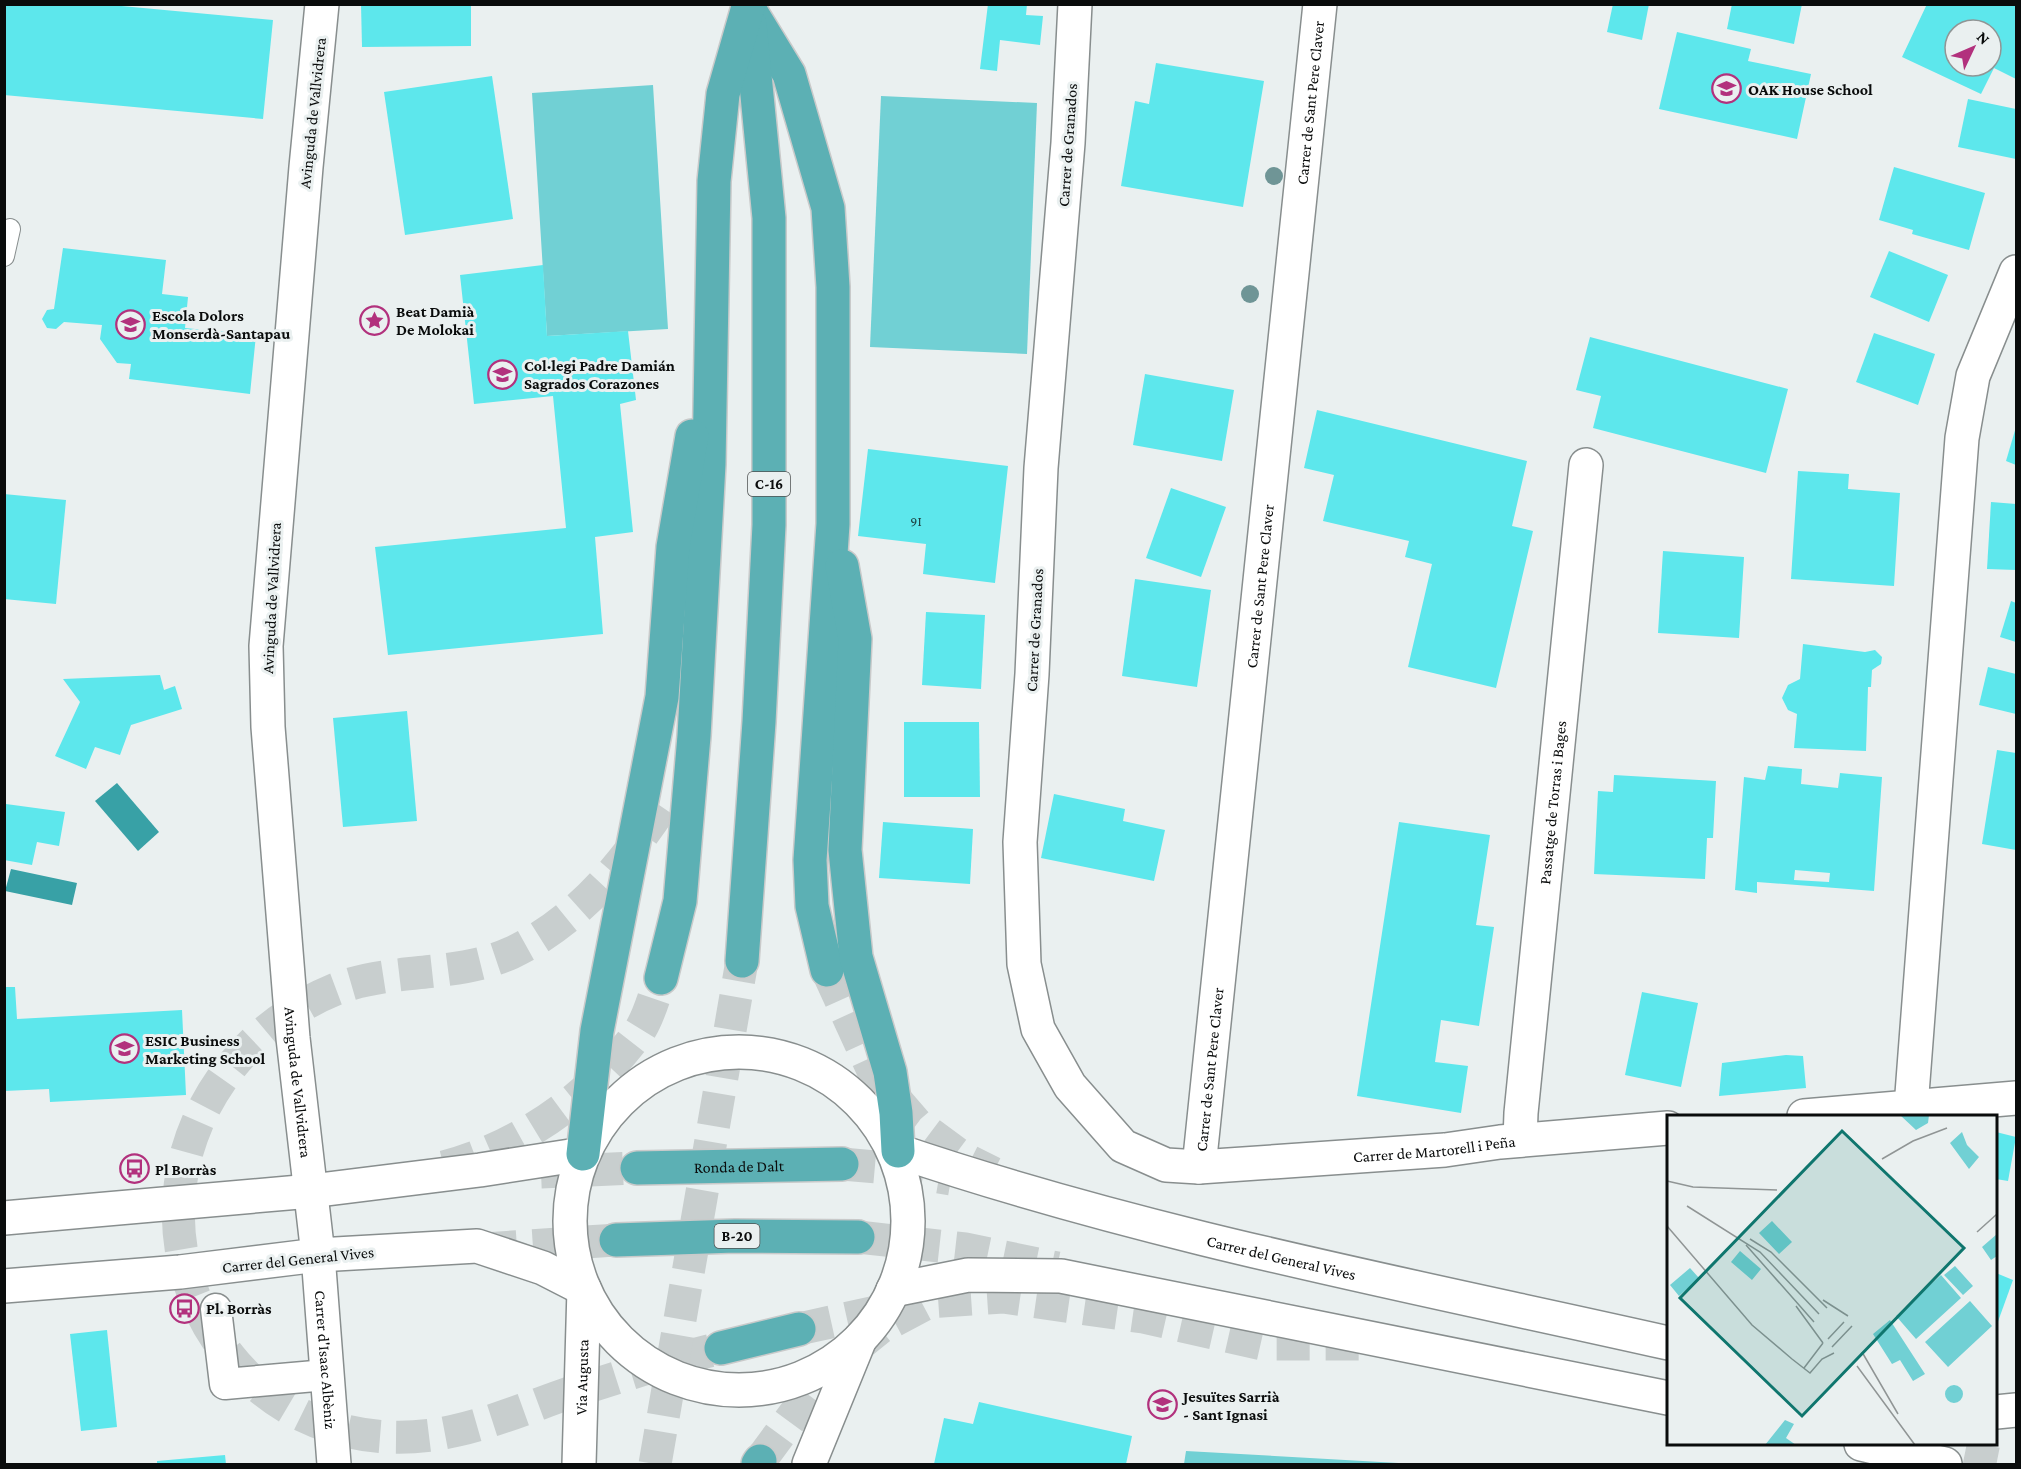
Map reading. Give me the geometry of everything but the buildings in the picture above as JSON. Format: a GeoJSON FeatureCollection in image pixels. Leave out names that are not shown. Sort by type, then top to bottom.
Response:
{"type":"FeatureCollection","features":[{"type":"Feature","properties":{"kind":"highway"},"geometry":{"type":"LineString","coordinates":[[661,978],[680,901],[694,736],[709,464],[714,181],[723,94],[747,6]]}},
{"type":"Feature","properties":{"kind":"highway"},"geometry":{"type":"LineString","coordinates":[[747,6],[789,74],[828,208],[833,287],[833,524],[810,860],[812,906],[827,970]]}},
{"type":"Feature","properties":{"kind":"highway","name":"C-16"},"geometry":{"type":"LineString","coordinates":[[742,961],[759,722],[769,525],[769,219],[747,6]]}},
{"type":"Feature","properties":{"kind":"highway"},"geometry":{"type":"LineString","coordinates":[[583,1154],[597,1031],[662,697],[673,547],[713,298]]}},
{"type":"Feature","properties":{"kind":"highway"},"geometry":{"type":"LineString","coordinates":[[833,524],[855,639],[846,862],[856,957],[890,1072],[896,1113],[898,1151]]}},
{"type":"Feature","properties":{"kind":"highway"},"geometry":{"type":"LineString","coordinates":[[662,807],[694,736]]}},
{"type":"Feature","properties":{"kind":"highway","name":"Ronda de Dalt"},"geometry":{"type":"LineString","coordinates":[[637,1168],[842,1164]]}},
{"type":"Feature","properties":{"kind":"highway","name":"B-20"},"geometry":{"type":"LineString","coordinates":[[616,1240],[858,1237]]}},
{"type":"Feature","properties":{"kind":"highway"},"geometry":{"type":"LineString","coordinates":[[721,1348],[799,1329]]}},
{"type":"Feature","properties":{"kind":"street","name":"Avinguda de Vallvidrera"},"geometry":{"type":"LineString","coordinates":[[318,1255],[295,1058],[280,888],[268,727],[266,646],[322,4]]}},
{"type":"Feature","properties":{"kind":"street","name":"Carrer de Granados"},"geometry":{"type":"LineString","coordinates":[[1075,4],[1068,143],[1041,468],[1032,674],[1020,843],[1024,964],[1038,1029],[1070,1086],[1123,1146],[1166,1165],[1199,1167]]}},
{"type":"Feature","properties":{"kind":"street","name":"Carrer de Sant Pere Claver"},"geometry":{"type":"LineString","coordinates":[[1199,1167],[1320,4]]}},
{"type":"Feature","properties":{"kind":"street"},"geometry":{"type":"LineString","coordinates":[[1911,1107],[1962,438],[1973,376],[2004,322],[2016,272]]}},
{"type":"Feature","properties":{"kind":"street","name":"Passatge de Torras i Bages"},"geometry":{"type":"LineString","coordinates":[[1520,1140],[1586,465]]}},
{"type":"Feature","properties":{"kind":"street"},"geometry":{"type":"LineString","coordinates":[[733,1053],[771,1056],[798,1065],[839,1087],[866,1110],[898,1151],[906,1182],[909,1215],[904,1253],[893,1290],[879,1316],[860,1339],[802,1380],[774,1387],[723,1390],[675,1379],[632,1353],[594,1310],[573,1263],[569,1221],[574,1181],[583,1154],[608,1116],[640,1084],[661,1071],[696,1058],[733,1053]]}},
{"type":"Feature","properties":{"kind":"street"},"geometry":{"type":"LineString","coordinates":[[1816,1115],[2016,1098]]}},
{"type":"Feature","properties":{"kind":"street","name":"Carrer de Martorell i Peña"},"geometry":{"type":"LineString","coordinates":[[1199,1167],[1445,1150],[1520,1140],[1667,1128]]}},
{"type":"Feature","properties":{"kind":"street","name":"Carrer del General Vives"},"geometry":{"type":"LineString","coordinates":[[898,1151],[991,1182],[1162,1229],[1667,1343]]}},
{"type":"Feature","properties":{"kind":"street"},"geometry":{"type":"LineString","coordinates":[[4,1218],[311,1191],[480,1170],[583,1154]]}},
{"type":"Feature","properties":{"kind":"street","name":"Carrer del General Vives"},"geometry":{"type":"LineString","coordinates":[[4,1286],[173,1273],[318,1255],[477,1246],[543,1268],[584,1289]]}},
{"type":"Feature","properties":{"kind":"street","name":"Carrer d'Isaac Albèniz"},"geometry":{"type":"LineString","coordinates":[[318,1255],[334,1464]]}},
{"type":"Feature","properties":{"kind":"street"},"geometry":{"type":"LineString","coordinates":[[893,1290],[968,1275],[1061,1276],[1667,1398]]}},
{"type":"Feature","properties":{"kind":"street","name":"Via Augusta"},"geometry":{"type":"LineString","coordinates":[[579,1464],[584,1289]]}},
{"type":"Feature","properties":{"kind":"street"},"geometry":{"type":"LineString","coordinates":[[216,1309],[225,1384],[315,1376]]}},
{"type":"Feature","properties":{"kind":"street"},"geometry":{"type":"LineString","coordinates":[[809,1464],[860,1339]]}},
{"type":"Feature","properties":{"kind":"street"},"geometry":{"type":"LineString","coordinates":[[1997,1412],[2016,1410]]}},
{"type":"Feature","properties":{"kind":"street"},"geometry":{"type":"LineString","coordinates":[[1869,1445],[1945,1464]]}},
{"type":"Feature","properties":{"kind":"lane"},"geometry":{"type":"LineString","coordinates":[[4,256],[10,229]]}},
{"type":"Feature","properties":{"kind":"shaded area"},"geometry":{"type":"Polygon","coordinates":[[[653,85],[668,329],[547,336],[532,93],[653,85]]]}},
{"type":"Feature","properties":{"kind":"shaded area"},"geometry":{"type":"Polygon","coordinates":[[[881,96],[1037,103],[1027,354],[870,347],[881,96]]]}},
{"type":"Feature","properties":{"kind":"shaded area"},"geometry":{"type":"Polygon","coordinates":[[[117,783],[159,832],[138,851],[95,801],[117,783]]]}},
{"type":"Feature","properties":{"kind":"shaded area"},"geometry":{"type":"Polygon","coordinates":[[[11,869],[77,883],[72,905],[5,891],[11,869]]]}},
{"type":"Feature","properties":{"kind":"shaded area"},"geometry":{"type":"Polygon","coordinates":[[[1186,1451],[1416,1464],[1184,1464],[1186,1451]]]}},
{"type":"Feature","properties":{"kind":"tunnel"},"geometry":{"type":"LineString","coordinates":[[662,807],[631,850],[596,890],[577,909],[535,940],[490,961],[446,970],[379,978],[336,989],[285,1017],[242,1054],[210,1098],[188,1147],[179,1199],[182,1253],[199,1306],[230,1357],[252,1381],[277,1400],[304,1416],[332,1427],[363,1434],[394,1437],[426,1436],[458,1430],[626,1375],[721,1348]]}},
{"type":"Feature","properties":{"kind":"tunnel"},"geometry":{"type":"LineString","coordinates":[[655,1464],[742,961]]}},
{"type":"Feature","properties":{"kind":"tunnel"},"geometry":{"type":"LineString","coordinates":[[827,970],[876,1077],[916,1123],[963,1158],[993,1173]]}},
{"type":"Feature","properties":{"kind":"tunnel"},"geometry":{"type":"LineString","coordinates":[[444,1167],[500,1147],[526,1133],[576,1098],[599,1078],[642,1027],[661,978]]}},
{"type":"Feature","properties":{"kind":"tunnel"},"geometry":{"type":"LineString","coordinates":[[842,1164],[887,1168],[951,1179]]}},
{"type":"Feature","properties":{"kind":"tunnel"},"geometry":{"type":"LineString","coordinates":[[541,1172],[637,1168]]}},
{"type":"Feature","properties":{"kind":"tunnel"},"geometry":{"type":"LineString","coordinates":[[858,1237],[965,1249],[1057,1268]]}},
{"type":"Feature","properties":{"kind":"tunnel"},"geometry":{"type":"LineString","coordinates":[[484,1249],[616,1240]]}},
{"type":"Feature","properties":{"kind":"tunnel"},"geometry":{"type":"LineString","coordinates":[[760,1461],[815,1386],[845,1356],[880,1328],[929,1302],[1003,1297],[1143,1317],[1262,1344],[1362,1344]]}},
{"type":"Feature","properties":{"kind":"tunnel"},"geometry":{"type":"LineString","coordinates":[[799,1329],[903,1306]]}},
{"type":"Feature","properties":{"kind":"tunnel"},"geometry":{"type":"LineString","coordinates":[[1916,1448],[1997,1464]]}},
{"type":"Feature","properties":{"kind":"place","name":"OAK House School"},"geometry":{"type":"Point","coordinates":[1727,89]}},
{"type":"Feature","properties":{"kind":"place","name":"Beat Damià De Molokai"},"geometry":{"type":"Point","coordinates":[375,320]}},
{"type":"Feature","properties":{"kind":"place","name":"Escola Dolors Monserdà-Santapau"},"geometry":{"type":"Point","coordinates":[131,324]}},
{"type":"Feature","properties":{"kind":"place","name":"Col·legi Padre Damián Sagrados Corazones"},"geometry":{"type":"Point","coordinates":[503,374]}},
{"type":"Feature","properties":{"kind":"place","name":"ESIC Business Marketing School"},"geometry":{"type":"Point","coordinates":[124,1049]}},
{"type":"Feature","properties":{"kind":"place","name":"Pl Borràs"},"geometry":{"type":"Point","coordinates":[134,1169]}},
{"type":"Feature","properties":{"kind":"place","name":"Pl. Borràs"},"geometry":{"type":"Point","coordinates":[185,1308]}},
{"type":"Feature","properties":{"kind":"place","name":"Jesuïtes Sarrià - Sant Ignasi"},"geometry":{"type":"Point","coordinates":[1162,1405]}}]}
